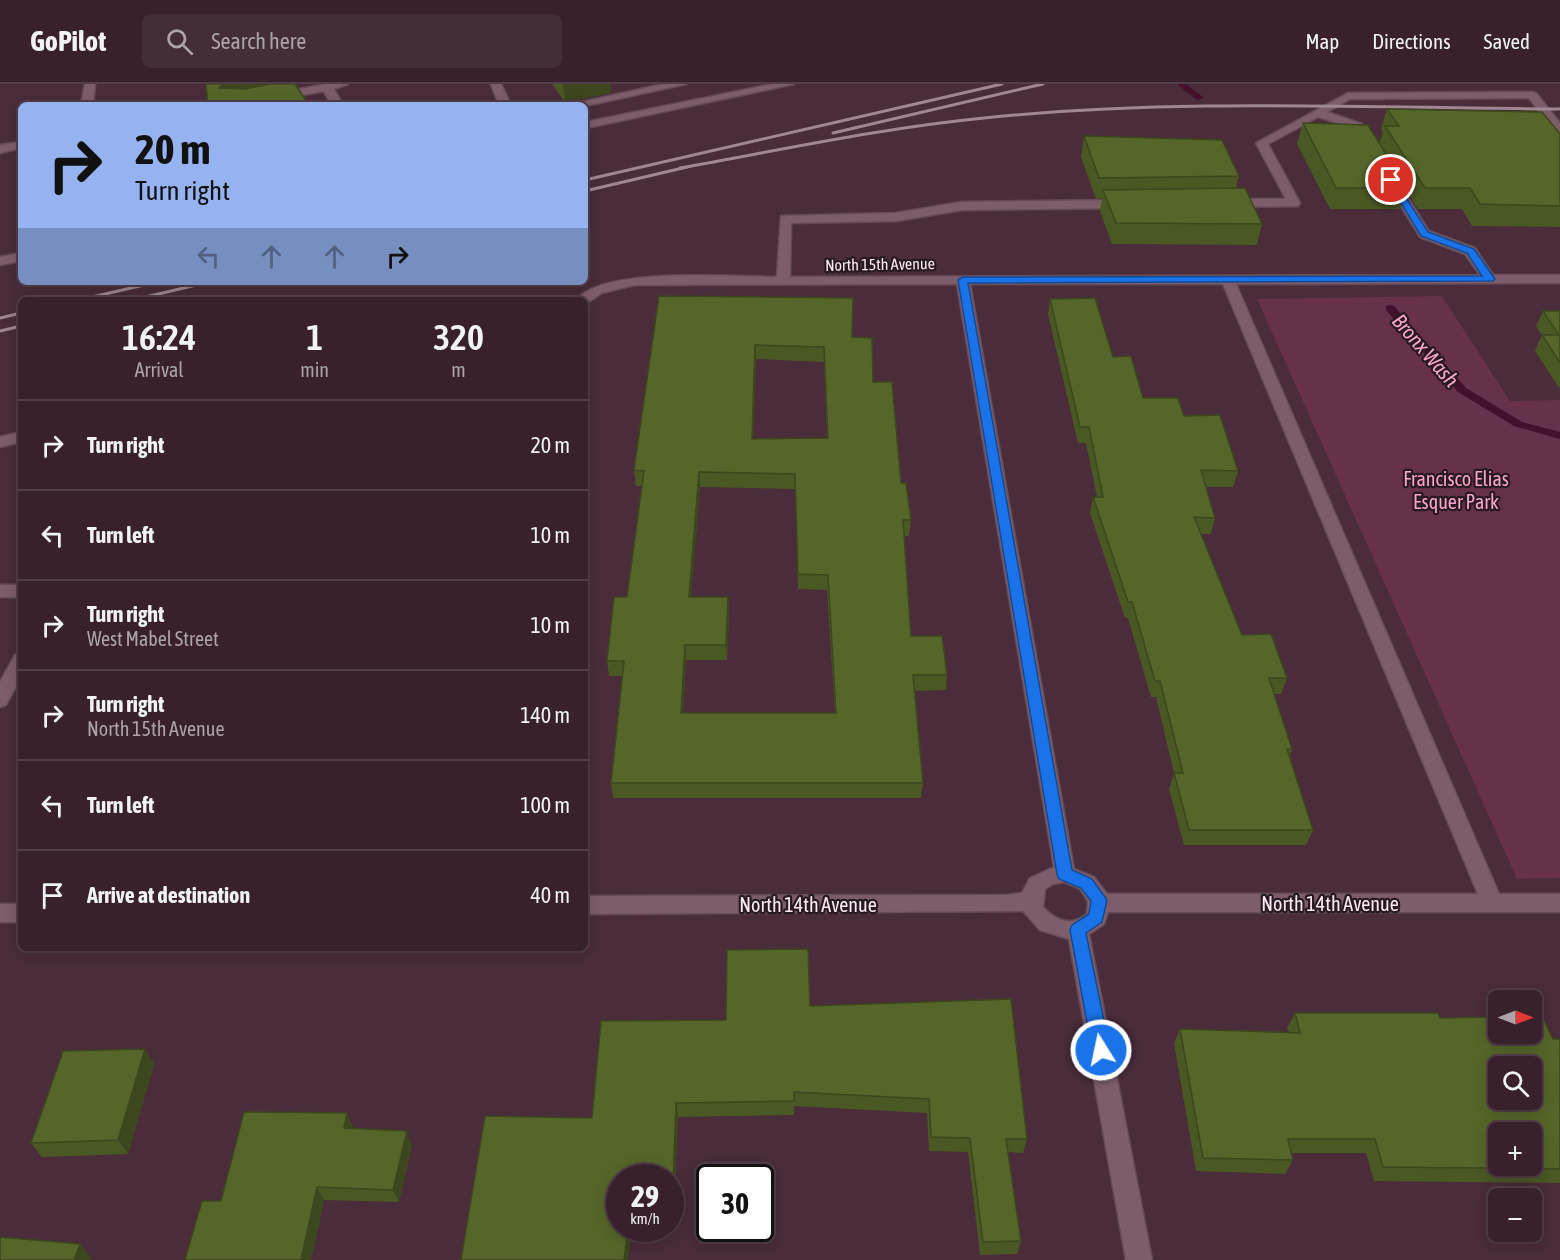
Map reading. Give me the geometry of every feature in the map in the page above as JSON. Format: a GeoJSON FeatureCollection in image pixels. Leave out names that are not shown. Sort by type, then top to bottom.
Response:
{"type":"FeatureCollection","features":[{"type":"Feature","properties":{"kind":"street"},"geometry":{"type":"LineString","coordinates":[[87,102],[90,84]]}},
{"type":"Feature","properties":{"kind":"street"},"geometry":{"type":"LineString","coordinates":[[248,102],[343,84]]}},
{"type":"Feature","properties":{"kind":"street"},"geometry":{"type":"LineString","coordinates":[[496,84],[504,102]]}},
{"type":"Feature","properties":{"kind":"street"},"geometry":{"type":"LineString","coordinates":[[588,102],[681,84]]}},
{"type":"Feature","properties":{"kind":"street"},"geometry":{"type":"LineString","coordinates":[[591,124],[789,84]]}},
{"type":"Feature","properties":{"kind":"street"},"geometry":{"type":"LineString","coordinates":[[328,87],[336,102]]}},
{"type":"Feature","properties":{"kind":"street"},"geometry":{"type":"LineString","coordinates":[[1211,203],[1294,203],[1263,143],[1348,96],[1532,95],[1560,130]]}},
{"type":"Feature","properties":{"kind":"street"},"geometry":{"type":"LineString","coordinates":[[1318,113],[1358,126],[1424,234],[1470,251],[1490,279]]}},
{"type":"Feature","properties":{"kind":"street"},"geometry":{"type":"LineString","coordinates":[[0,149],[18,146]]}},
{"type":"Feature","properties":{"kind":"street"},"geometry":{"type":"LineString","coordinates":[[783,282],[785,219],[896,217],[962,206],[1140,204]]}},
{"type":"Feature","properties":{"kind":"street"},"geometry":{"type":"LineString","coordinates":[[0,261],[18,258]]}},
{"type":"Feature","properties":{"kind":"street","name":"North 15th Avenue"},"geometry":{"type":"LineString","coordinates":[[587,297],[597,290],[634,281],[1560,279]]}},
{"type":"Feature","properties":{"kind":"street"},"geometry":{"type":"LineString","coordinates":[[963,280],[1065,874]]}},
{"type":"Feature","properties":{"kind":"street"},"geometry":{"type":"LineString","coordinates":[[1228,280],[1492,903]]}},
{"type":"Feature","properties":{"kind":"street"},"geometry":{"type":"LineString","coordinates":[[0,442],[18,437]]}},
{"type":"Feature","properties":{"kind":"street"},"geometry":{"type":"LineString","coordinates":[[0,591],[18,591]]}},
{"type":"Feature","properties":{"kind":"street"},"geometry":{"type":"LineString","coordinates":[[0,700],[18,665]]}},
{"type":"Feature","properties":{"kind":"street"},"geometry":{"type":"LineString","coordinates":[[1065,874],[1087,883],[1094,891],[1099,903],[1097,918],[1078,930],[1059,930],[1048,926],[1033,911],[1031,901],[1031,892],[1044,878],[1065,874]]}},
{"type":"Feature","properties":{"kind":"street","name":"North 14th Avenue"},"geometry":{"type":"LineString","coordinates":[[588,905],[1007,904],[1031,901]]}},
{"type":"Feature","properties":{"kind":"street","name":"North 14th Avenue"},"geometry":{"type":"LineString","coordinates":[[1099,903],[1560,903]]}},
{"type":"Feature","properties":{"kind":"street"},"geometry":{"type":"LineString","coordinates":[[0,913],[18,913]]}},
{"type":"Feature","properties":{"kind":"street"},"geometry":{"type":"LineString","coordinates":[[1078,930],[1139,1260]]}},
{"type":"Feature","properties":{"kind":"green space","name":"Francisco Elias Esquer Park"},"geometry":{"type":"Polygon","coordinates":[[[1442,296],[1510,401],[1560,400],[1560,878],[1517,879],[1257,299],[1442,296]]]}},
{"type":"Feature","properties":{"kind":"building"},"geometry":{"type":"Polygon","coordinates":[[[206,84],[223,84],[219,88],[245,89],[270,84],[295,84],[307,102],[208,102],[206,84]]]}},
{"type":"Feature","properties":{"kind":"building"},"geometry":{"type":"Polygon","coordinates":[[[1387,109],[1542,112],[1560,134],[1560,206],[1480,204],[1470,188],[1425,188],[1385,126],[1399,126],[1387,109]]]}},
{"type":"Feature","properties":{"kind":"building"},"geometry":{"type":"Polygon","coordinates":[[[1303,123],[1368,125],[1407,188],[1336,188],[1303,123]]]}},
{"type":"Feature","properties":{"kind":"building"},"geometry":{"type":"Polygon","coordinates":[[[1084,136],[1222,140],[1239,176],[1099,178],[1084,136]]]}},
{"type":"Feature","properties":{"kind":"building"},"geometry":{"type":"Polygon","coordinates":[[[1245,188],[1262,224],[1116,223],[1103,190],[1245,188]]]}},
{"type":"Feature","properties":{"kind":"building"},"geometry":{"type":"Polygon","coordinates":[[[428,296],[472,296],[472,297],[428,296]]]}},
{"type":"Feature","properties":{"kind":"building"},"geometry":{"type":"Polygon","coordinates":[[[659,296],[853,298],[852,337],[872,338],[873,382],[892,382],[901,483],[906,483],[911,520],[903,520],[911,636],[942,636],[947,675],[913,675],[923,783],[611,783],[624,661],[607,661],[614,597],[627,597],[644,471],[634,470],[659,296]],[[755,345],[752,439],[828,438],[824,347],[755,345]],[[699,472],[689,597],[728,597],[726,645],[685,645],[681,713],[836,713],[828,575],[798,574],[795,474],[699,472]]]}},
{"type":"Feature","properties":{"kind":"building"},"geometry":{"type":"Polygon","coordinates":[[[1095,298],[1113,357],[1131,356],[1143,398],[1178,398],[1184,416],[1220,415],[1238,471],[1201,470],[1215,518],[1194,517],[1242,635],[1271,634],[1287,678],[1269,678],[1292,749],[1287,749],[1313,830],[1189,830],[1174,773],[1183,773],[1160,681],[1155,681],[1132,602],[1128,602],[1093,497],[1103,497],[1089,427],[1080,427],[1050,299],[1095,298]]]}},
{"type":"Feature","properties":{"kind":"building"},"geometry":{"type":"Polygon","coordinates":[[[1543,311],[1560,311],[1560,363],[1542,335],[1559,335],[1543,311]]]}},
{"type":"Feature","properties":{"kind":"building"},"geometry":{"type":"Polygon","coordinates":[[[808,949],[810,1006],[1011,999],[1027,1139],[1006,1139],[1021,1241],[983,1242],[970,1138],[931,1137],[929,1099],[794,1092],[794,1101],[676,1103],[674,1164],[606,1164],[606,1242],[626,1242],[624,1260],[461,1260],[485,1116],[592,1118],[601,1021],[726,1020],[727,950],[808,949]]]}},
{"type":"Feature","properties":{"kind":"building"},"geometry":{"type":"Polygon","coordinates":[[[1295,1013],[1438,1013],[1440,1018],[1488,1017],[1488,1044],[1542,1044],[1542,1016],[1553,1039],[1560,1039],[1560,1169],[1542,1169],[1542,1122],[1488,1122],[1488,1168],[1383,1167],[1375,1139],[1288,1139],[1293,1160],[1203,1158],[1180,1029],[1300,1033],[1295,1013]]]}},
{"type":"Feature","properties":{"kind":"building"},"geometry":{"type":"Polygon","coordinates":[[[145,1049],[118,1140],[31,1143],[63,1051],[145,1049]]]}},
{"type":"Feature","properties":{"kind":"building"},"geometry":{"type":"Polygon","coordinates":[[[244,1112],[347,1113],[344,1128],[407,1131],[393,1190],[317,1187],[301,1260],[185,1260],[202,1201],[221,1201],[244,1112]]]}},
{"type":"Feature","properties":{"kind":"building"},"geometry":{"type":"Polygon","coordinates":[[[0,1237],[80,1244],[74,1260],[0,1260],[0,1237]]]}},
{"type":"Feature","properties":{"kind":"waterway","name":"Bronx Wash"},"geometry":{"type":"LineString","coordinates":[[1181,84],[1200,98]]}},
{"type":"Feature","properties":{"kind":"waterway","name":"Bronx Wash"},"geometry":{"type":"LineString","coordinates":[[1390,308],[1462,390],[1518,424],[1560,436]]}},
{"type":"Feature","properties":{"kind":"railway"},"geometry":{"type":"LineString","coordinates":[[588,179],[1002,84]]}},
{"type":"Feature","properties":{"kind":"railway"},"geometry":{"type":"LineString","coordinates":[[833,133],[1043,84]]}},
{"type":"Feature","properties":{"kind":"railway"},"geometry":{"type":"LineString","coordinates":[[680,168],[946,122],[1056,112],[1200,106],[1560,109]]}},
{"type":"Feature","properties":{"kind":"railway"},"geometry":{"type":"LineString","coordinates":[[588,190],[687,167]]}},
{"type":"Feature","properties":{"kind":"railway"},"geometry":{"type":"LineString","coordinates":[[92,297],[144,285]]}},
{"type":"Feature","properties":{"kind":"railway"},"geometry":{"type":"LineString","coordinates":[[146,297],[196,285]]}},
{"type":"Feature","properties":{"kind":"railway"},"geometry":{"type":"LineString","coordinates":[[0,318],[18,314]]}},
{"type":"Feature","properties":{"kind":"railway"},"geometry":{"type":"LineString","coordinates":[[0,331],[18,327]]}},
{"type":"Feature","properties":{"kind":"route"},"geometry":{"type":"LineString","coordinates":[[1101,1050],[1078,930],[1097,918],[1100,909],[1099,900],[1087,883],[1065,874],[963,280],[1490,279],[1470,251],[1424,234],[1391,180]]}}]}
